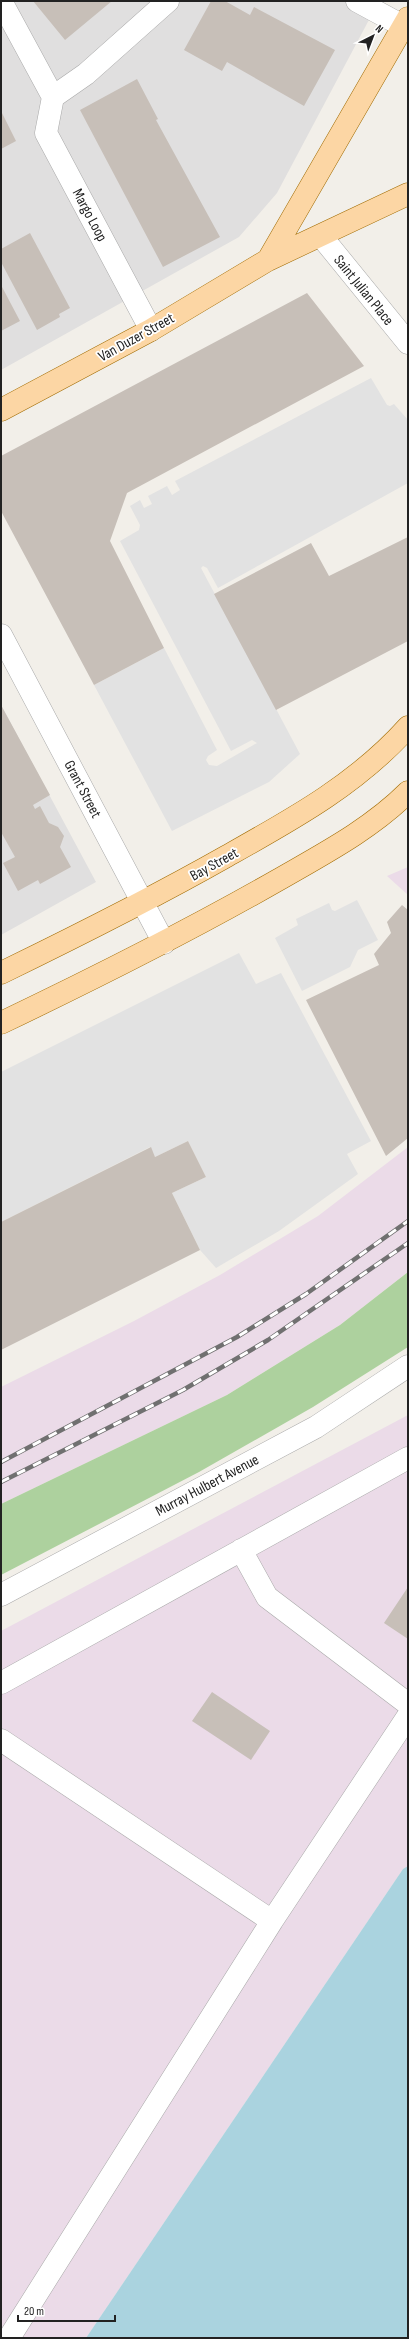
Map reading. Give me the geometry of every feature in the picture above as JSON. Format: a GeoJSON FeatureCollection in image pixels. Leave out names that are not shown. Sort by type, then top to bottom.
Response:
{"type":"FeatureCollection","features":[{"type":"Feature","properties":{"kind":"main road","name":"Van Duzer Street"},"geometry":{"type":"LineString","coordinates":[[268,260],[406,22]]}},
{"type":"Feature","properties":{"kind":"main road","name":"Van Duzer Street"},"geometry":{"type":"LineString","coordinates":[[1,410],[151,330],[268,260],[408,194]]}},
{"type":"Feature","properties":{"kind":"main road","name":"Bay Street"},"geometry":{"type":"LineString","coordinates":[[1,973],[143,903],[327,798],[373,763],[408,727]]}},
{"type":"Feature","properties":{"kind":"main road"},"geometry":{"type":"LineString","coordinates":[[1,1023],[164,943],[340,844],[366,827],[408,792]]}},
{"type":"Feature","properties":{"kind":"street"},"geometry":{"type":"LineString","coordinates":[[1,1],[53,97],[86,74],[168,1]]}},
{"type":"Feature","properties":{"kind":"street"},"geometry":{"type":"LineString","coordinates":[[357,1],[406,22]]}},
{"type":"Feature","properties":{"kind":"street","name":"Margo Loop"},"geometry":{"type":"LineString","coordinates":[[53,97],[46,133],[151,330]]}},
{"type":"Feature","properties":{"kind":"street","name":"Saint Julian Place"},"geometry":{"type":"LineString","coordinates":[[321,236],[408,343]]}},
{"type":"Feature","properties":{"kind":"street","name":"Grant Street"},"geometry":{"type":"LineString","coordinates":[[1,635],[7,659],[164,943]]}},
{"type":"Feature","properties":{"kind":"street","name":"Murray Hulbert Avenue"},"geometry":{"type":"LineString","coordinates":[[1,1595],[316,1427],[408,1366]]}},
{"type":"Feature","properties":{"kind":"street"},"geometry":{"type":"LineString","coordinates":[[1,1683],[408,1458]]}},
{"type":"Feature","properties":{"kind":"street"},"geometry":{"type":"LineString","coordinates":[[241,1550],[267,1597],[408,1704]]}},
{"type":"Feature","properties":{"kind":"street"},"geometry":{"type":"LineString","coordinates":[[9,2338],[272,1921],[408,1716]]}},
{"type":"Feature","properties":{"kind":"street"},"geometry":{"type":"LineString","coordinates":[[1,1740],[272,1921]]}},
{"type":"Feature","properties":{"kind":"shaded area"},"geometry":{"type":"Polygon","coordinates":[[[1,1],[379,1],[277,193],[239,237],[1,370],[1,1]]]}},
{"type":"Feature","properties":{"kind":"shaded area"},"geometry":{"type":"Polygon","coordinates":[[[371,378],[387,405],[390,406],[394,404],[408,420],[408,483],[218,588],[207,568],[203,566],[201,568],[300,754],[269,782],[172,831],[94,685],[164,648],[217,750],[208,756],[206,760],[209,765],[217,766],[257,743],[252,740],[231,751],[120,541],[139,530],[140,525],[130,506],[140,500],[144,508],[152,504],[148,496],[167,486],[172,495],[180,490],[175,481],[371,378]]]}},
{"type":"Feature","properties":{"kind":"shaded area"},"geometry":{"type":"Polygon","coordinates":[[[1,705],[96,882],[1,935],[1,705]]]}},
{"type":"Feature","properties":{"kind":"shaded area"},"geometry":{"type":"Polygon","coordinates":[[[408,867],[408,895],[387,876],[408,867]]]}},
{"type":"Feature","properties":{"kind":"shaded area"},"geometry":{"type":"Polygon","coordinates":[[[357,900],[378,940],[358,950],[350,967],[302,991],[275,938],[298,925],[296,919],[329,903],[332,910],[335,911],[357,900]]]}},
{"type":"Feature","properties":{"kind":"shaded area"},"geometry":{"type":"Polygon","coordinates":[[[239,953],[256,984],[281,973],[371,1141],[347,1154],[358,1174],[279,1231],[216,1268],[200,1250],[172,1193],[206,1177],[188,1141],[155,1157],[150,1147],[1,1222],[1,1072],[239,953]]]}},
{"type":"Feature","properties":{"kind":"shaded area"},"geometry":{"type":"Polygon","coordinates":[[[408,1147],[408,1272],[340,1325],[227,1395],[1,1504],[1,1387],[134,1321],[220,1275],[318,1216],[408,1147]]]}},
{"type":"Feature","properties":{"kind":"shaded area"},"geometry":{"type":"Polygon","coordinates":[[[408,1415],[408,1866],[403,1869],[86,2338],[1,2338],[1,1631],[408,1415]]]}},
{"type":"Feature","properties":{"kind":"green space"},"geometry":{"type":"Polygon","coordinates":[[[408,1272],[408,1347],[313,1407],[199,1472],[1,1575],[1,1504],[227,1395],[340,1325],[408,1272]]]}},
{"type":"Feature","properties":{"kind":"water"},"geometry":{"type":"Polygon","coordinates":[[[408,1866],[408,2338],[86,2338],[403,1869],[408,1866]]]}},
{"type":"Feature","properties":{"kind":"building"},"geometry":{"type":"Polygon","coordinates":[[[33,1],[112,1],[65,40],[33,1]]]}},
{"type":"Feature","properties":{"kind":"building"},"geometry":{"type":"Polygon","coordinates":[[[211,1],[225,1],[250,15],[254,7],[335,50],[304,106],[227,62],[222,71],[184,50],[211,1]]]}},
{"type":"Feature","properties":{"kind":"building"},"geometry":{"type":"Polygon","coordinates":[[[137,79],[158,119],[156,120],[220,237],[163,267],[80,110],[137,79]]]}},
{"type":"Feature","properties":{"kind":"building"},"geometry":{"type":"Polygon","coordinates":[[[1,111],[16,141],[1,149],[1,111]]]}},
{"type":"Feature","properties":{"kind":"building"},"geometry":{"type":"Polygon","coordinates":[[[30,233],[70,308],[59,314],[60,317],[37,330],[1,262],[1,249],[30,233]]]}},
{"type":"Feature","properties":{"kind":"building"},"geometry":{"type":"Polygon","coordinates":[[[1,285],[20,321],[1,331],[1,285]]]}},
{"type":"Feature","properties":{"kind":"building"},"geometry":{"type":"Polygon","coordinates":[[[307,293],[364,366],[127,493],[110,541],[164,648],[94,685],[1,511],[1,456],[307,293]]]}},
{"type":"Feature","properties":{"kind":"building"},"geometry":{"type":"Polygon","coordinates":[[[408,537],[408,641],[276,710],[214,594],[311,543],[329,576],[408,537]]]}},
{"type":"Feature","properties":{"kind":"building"},"geometry":{"type":"Polygon","coordinates":[[[1,705],[50,795],[33,805],[35,809],[40,806],[49,823],[58,827],[64,836],[60,847],[71,867],[40,884],[38,880],[18,891],[3,863],[15,857],[1,832],[1,705]]]}},
{"type":"Feature","properties":{"kind":"building"},"geometry":{"type":"Polygon","coordinates":[[[402,905],[408,910],[408,1138],[386,1156],[306,1000],[379,965],[374,954],[391,933],[387,922],[402,905]]]}},
{"type":"Feature","properties":{"kind":"building"},"geometry":{"type":"Polygon","coordinates":[[[188,1141],[206,1177],[172,1193],[200,1250],[1,1350],[1,1222],[151,1147],[155,1157],[188,1141]]]}},
{"type":"Feature","properties":{"kind":"building"},"geometry":{"type":"Polygon","coordinates":[[[408,1587],[408,1639],[384,1623],[408,1587]]]}},
{"type":"Feature","properties":{"kind":"building"},"geometry":{"type":"Polygon","coordinates":[[[212,1692],[270,1731],[251,1760],[192,1721],[212,1692]]]}},
{"type":"Feature","properties":{"kind":"railway"},"geometry":{"type":"LineString","coordinates":[[1,1462],[237,1337],[306,1294],[408,1221]]}},
{"type":"Feature","properties":{"kind":"railway"},"geometry":{"type":"LineString","coordinates":[[1,1482],[183,1390],[268,1340],[408,1243]]}}]}
